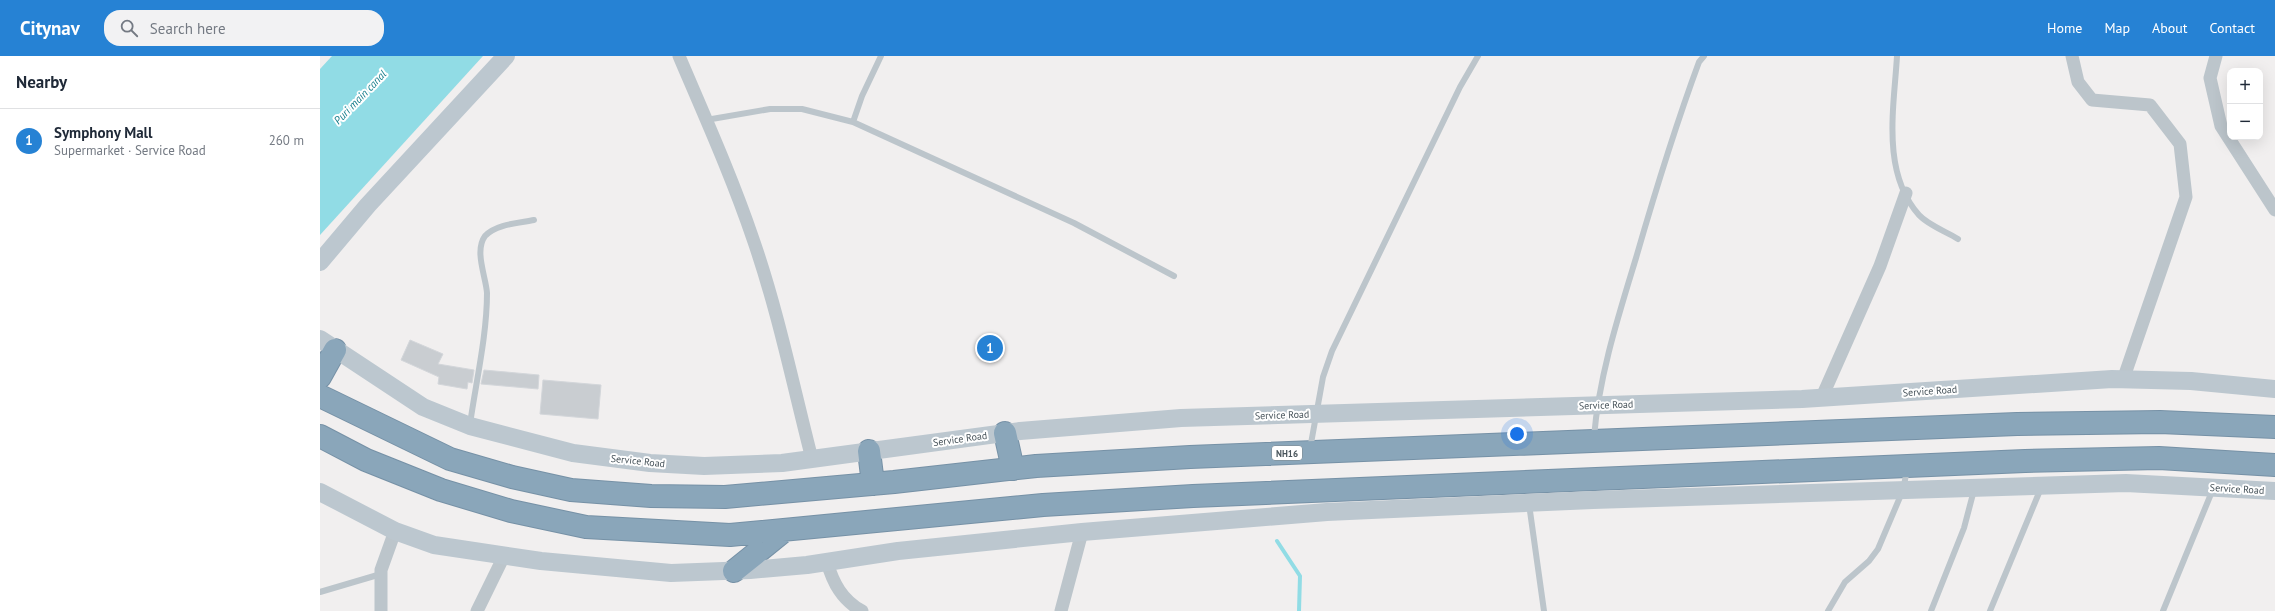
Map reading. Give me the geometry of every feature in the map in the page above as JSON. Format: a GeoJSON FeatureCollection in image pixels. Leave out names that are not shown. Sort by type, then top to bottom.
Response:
{"type":"FeatureCollection","features":[{"type":"Feature","properties":{"kind":"highway"},"geometry":{"type":"LineString","coordinates":[[320,377],[328,344]]}},
{"type":"Feature","properties":{"kind":"highway","name":"NH16"},"geometry":{"type":"LineString","coordinates":[[320,396],[450,459],[512,477],[571,490],[651,496],[725,497],[873,484],[1013,469],[1190,457],[1594,439],[2017,424],[2160,422],[2275,427]]}},
{"type":"Feature","properties":{"kind":"highway"},"geometry":{"type":"LineString","coordinates":[[1005,433],[1013,469]]}},
{"type":"Feature","properties":{"kind":"highway"},"geometry":{"type":"LineString","coordinates":[[320,436],[366,460],[442,490],[511,511],[586,527],[730,535],[1051,505],[1193,496],[1594,489],[1908,466],[2158,458],[2275,465]]}},
{"type":"Feature","properties":{"kind":"highway"},"geometry":{"type":"LineString","coordinates":[[320,450],[366,460]]}},
{"type":"Feature","properties":{"kind":"highway"},"geometry":{"type":"LineString","coordinates":[[869,451],[873,484]]}},
{"type":"Feature","properties":{"kind":"highway"},"geometry":{"type":"LineString","coordinates":[[734,571],[785,530]]}},
{"type":"Feature","properties":{"kind":"street"},"geometry":{"type":"LineString","coordinates":[[320,262],[368,205],[506,56]]}},
{"type":"Feature","properties":{"kind":"street"},"geometry":{"type":"LineString","coordinates":[[679,56],[753,239],[776,313],[812,459]]}},
{"type":"Feature","properties":{"kind":"street"},"geometry":{"type":"LineString","coordinates":[[2072,56],[2078,82],[2092,100],[2150,105],[2180,144],[2186,197],[2123,380]]}},
{"type":"Feature","properties":{"kind":"street"},"geometry":{"type":"LineString","coordinates":[[2216,56],[2210,78],[2221,126],[2275,210]]}},
{"type":"Feature","properties":{"kind":"street"},"geometry":{"type":"LineString","coordinates":[[1822,397],[1880,266],[1906,193]]}},
{"type":"Feature","properties":{"kind":"street","name":"Service Road"},"geometry":{"type":"LineString","coordinates":[[328,344],[423,407],[470,426],[573,453],[650,463],[704,466],[782,463],[1005,433],[1181,418],[1822,397],[2123,380],[2191,381],[2275,389]]}},
{"type":"Feature","properties":{"kind":"street","name":"Service Road"},"geometry":{"type":"LineString","coordinates":[[320,492],[395,531],[434,545],[541,562],[671,573],[734,571],[827,562],[898,551],[1082,532],[1327,512],[1529,503],[1594,489],[1903,490],[2042,487],[2126,483],[2275,491]]}},
{"type":"Feature","properties":{"kind":"street"},"geometry":{"type":"LineString","coordinates":[[381,611],[381,574],[395,531]]}},
{"type":"Feature","properties":{"kind":"street"},"geometry":{"type":"LineString","coordinates":[[1061,611],[1082,532]]}},
{"type":"Feature","properties":{"kind":"street"},"geometry":{"type":"LineString","coordinates":[[477,611],[504,556]]}},
{"type":"Feature","properties":{"kind":"street"},"geometry":{"type":"LineString","coordinates":[[827,562],[835,585],[843,597],[862,611]]}},
{"type":"Feature","properties":{"kind":"lane"},"geometry":{"type":"LineString","coordinates":[[853,122],[862,96],[881,56]]}},
{"type":"Feature","properties":{"kind":"lane"},"geometry":{"type":"LineString","coordinates":[[1309,452],[1323,377],[1332,351],[1460,87],[1478,56]]}},
{"type":"Feature","properties":{"kind":"lane"},"geometry":{"type":"LineString","coordinates":[[1594,439],[1597,405],[1615,328],[1674,132],[1699,62],[1704,56]]}},
{"type":"Feature","properties":{"kind":"lane"},"geometry":{"type":"LineString","coordinates":[[1897,56],[1893,155],[1906,193],[1920,217],[1958,239]]}},
{"type":"Feature","properties":{"kind":"lane"},"geometry":{"type":"LineString","coordinates":[[706,120],[770,109],[802,109],[853,122],[1074,223],[1174,276]]}},
{"type":"Feature","properties":{"kind":"lane"},"geometry":{"type":"LineString","coordinates":[[470,426],[486,312],[487,292],[481,246],[484,237],[490,232],[499,228],[534,220]]}},
{"type":"Feature","properties":{"kind":"lane"},"geometry":{"type":"LineString","coordinates":[[1828,611],[1845,582],[1868,561],[1878,549],[1903,490],[1908,466]]}},
{"type":"Feature","properties":{"kind":"lane"},"geometry":{"type":"LineString","coordinates":[[1990,611],[2042,487]]}},
{"type":"Feature","properties":{"kind":"lane"},"geometry":{"type":"LineString","coordinates":[[1931,611],[1964,528],[1974,488]]}},
{"type":"Feature","properties":{"kind":"lane"},"geometry":{"type":"LineString","coordinates":[[2163,611],[2214,488]]}},
{"type":"Feature","properties":{"kind":"lane"},"geometry":{"type":"LineString","coordinates":[[1529,503],[1544,611]]}},
{"type":"Feature","properties":{"kind":"lane"},"geometry":{"type":"LineString","coordinates":[[320,592],[381,574]]}},
{"type":"Feature","properties":{"kind":"water","name":"Puri main canal"},"geometry":{"type":"Polygon","coordinates":[[[332,56],[483,56],[320,235],[320,69],[332,56]]]}},
{"type":"Feature","properties":{"kind":"building"},"geometry":{"type":"Polygon","coordinates":[[[410,340],[443,354],[438,364],[474,370],[472,383],[468,382],[467,389],[438,384],[439,377],[401,360],[410,340]]]}},
{"type":"Feature","properties":{"kind":"building"},"geometry":{"type":"Polygon","coordinates":[[[484,370],[539,375],[538,389],[481,384],[484,370]]]}},
{"type":"Feature","properties":{"kind":"building"},"geometry":{"type":"Polygon","coordinates":[[[543,380],[601,385],[598,419],[540,414],[543,380]]]}},
{"type":"Feature","properties":{"kind":"waterway"},"geometry":{"type":"LineString","coordinates":[[1277,541],[1300,576],[1299,611]]}},
{"type":"Feature","properties":{"kind":"place","name":"Symphony Mall"},"geometry":{"type":"Point","coordinates":[990,348]}}]}
